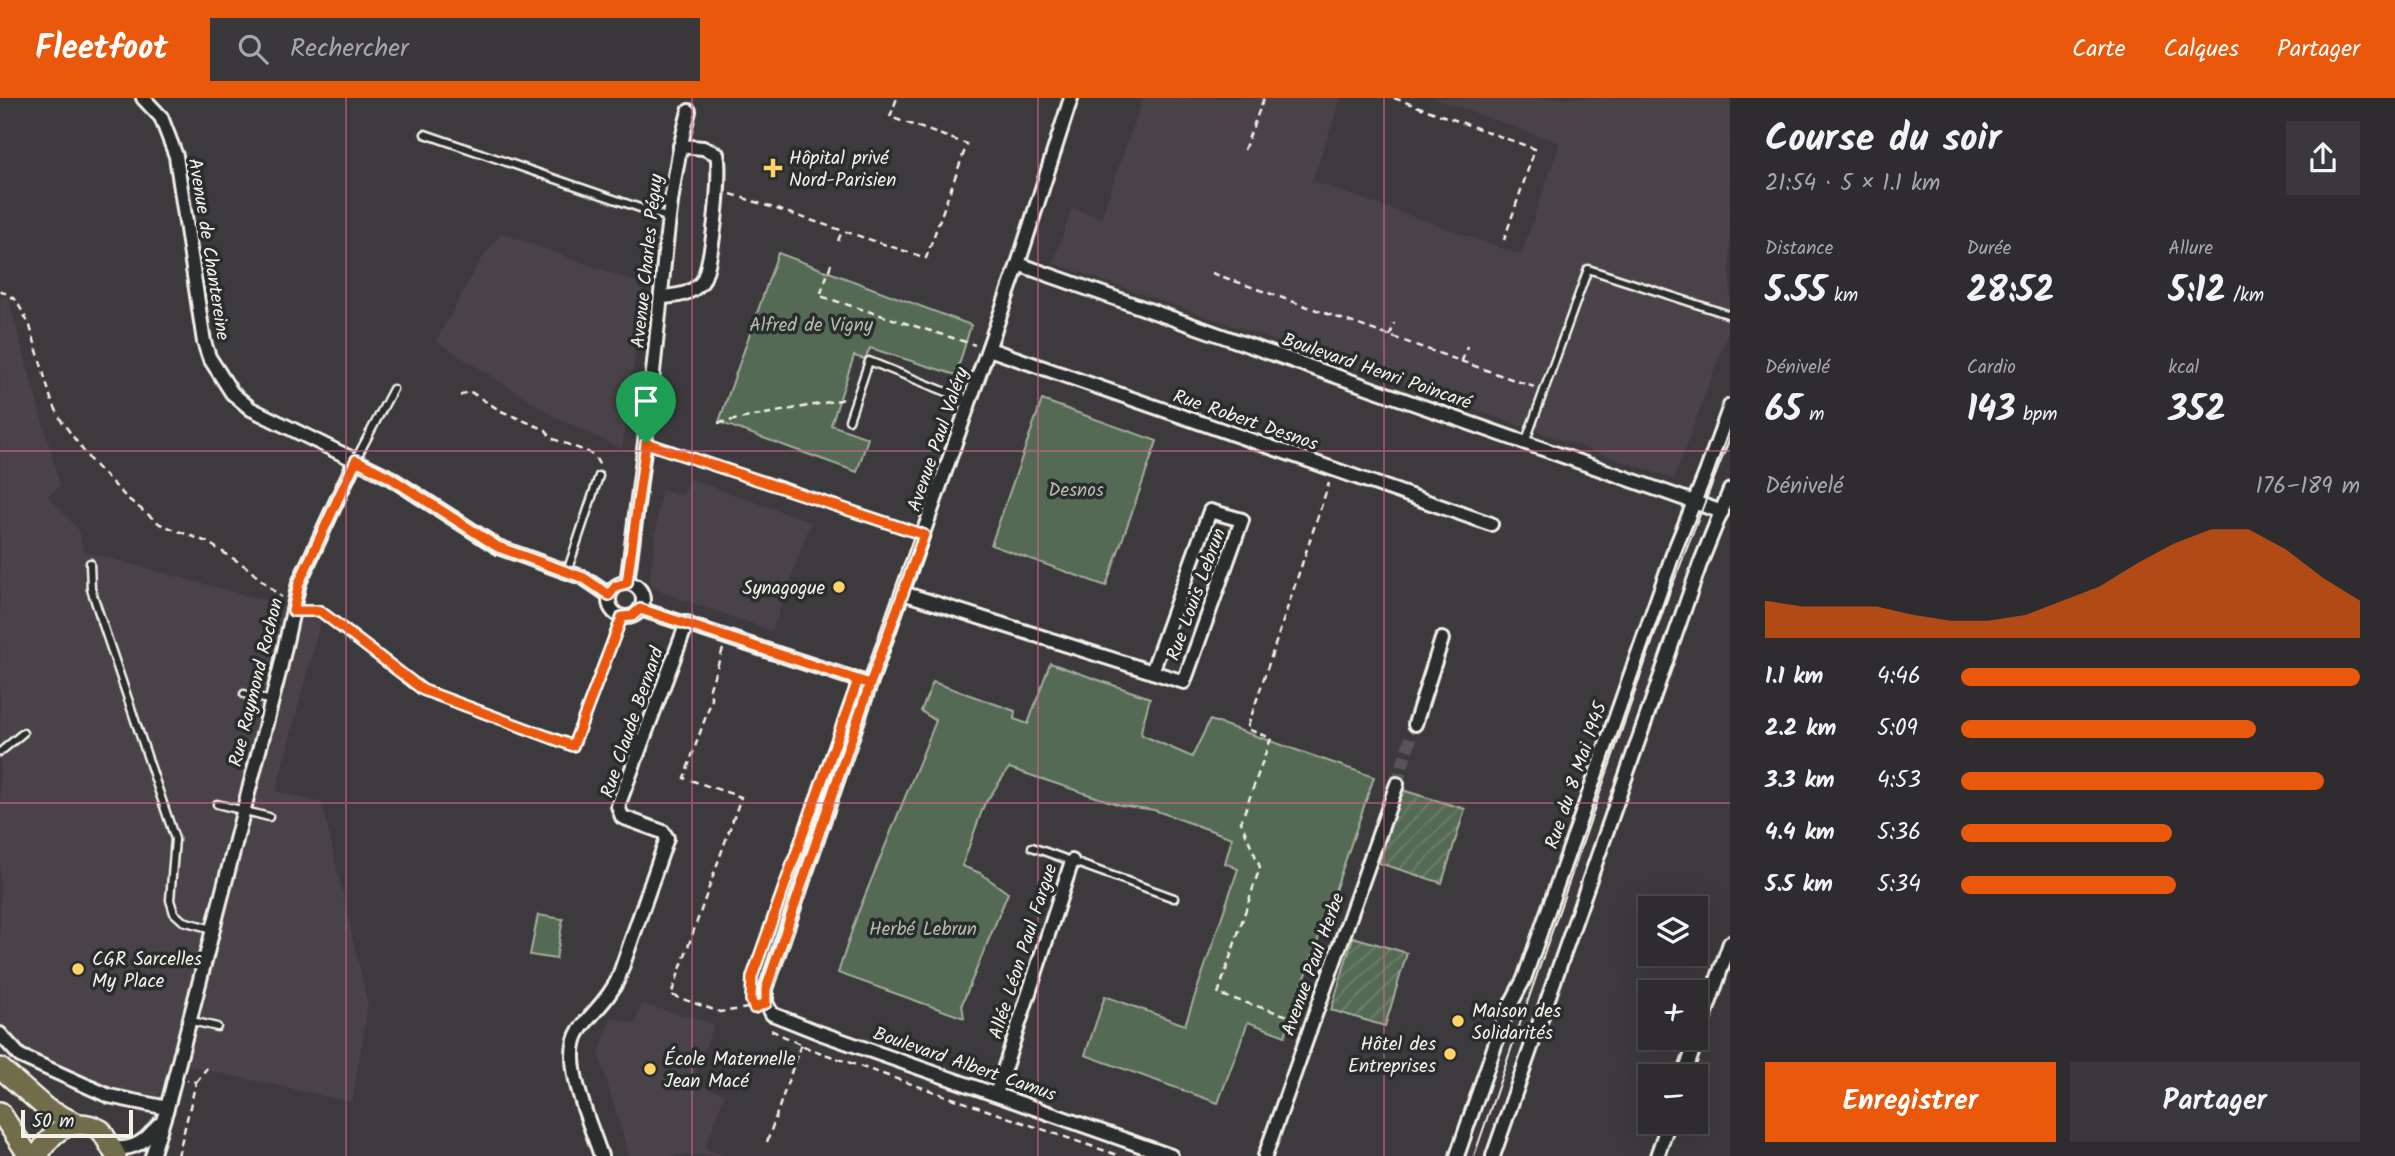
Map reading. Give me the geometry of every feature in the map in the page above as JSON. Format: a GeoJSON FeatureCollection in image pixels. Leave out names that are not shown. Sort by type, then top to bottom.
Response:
{"type":"FeatureCollection","features":[{"type":"Feature","properties":{"kind":"main road"},"geometry":{"type":"LineString","coordinates":[[0,1068],[47,1109],[76,1123],[101,1130],[114,1152]]}},
{"type":"Feature","properties":{"kind":"main road"},"geometry":{"type":"LineString","coordinates":[[0,1112],[29,1156]]}},
{"type":"Feature","properties":{"kind":"main road"},"geometry":{"type":"LineString","coordinates":[[38,1156],[59,1129],[76,1123]]}},
{"type":"Feature","properties":{"kind":"street","name":"Avenue de Chantereine"},"geometry":{"type":"LineString","coordinates":[[143,98],[160,117],[176,156],[183,186],[204,342],[216,371],[232,393],[251,409],[356,460]]}},
{"type":"Feature","properties":{"kind":"street","name":"Avenue Paul Valéry"},"geometry":{"type":"LineString","coordinates":[[760,1005],[989,349],[1070,98]]}},
{"type":"Feature","properties":{"kind":"street","name":"Avenue Charles Péguy"},"geometry":{"type":"LineString","coordinates":[[627,583],[646,443],[669,218],[680,146],[689,111]]}},
{"type":"Feature","properties":{"kind":"street"},"geometry":{"type":"LineString","coordinates":[[661,297],[686,295],[703,281],[708,268],[718,189],[720,164],[717,155],[704,148],[680,146]]}},
{"type":"Feature","properties":{"kind":"street","name":"Boulevard Henri Poincaré"},"geometry":{"type":"LineString","coordinates":[[1018,264],[1722,512]]}},
{"type":"Feature","properties":{"kind":"street","name":"Rue Robert Desnos"},"geometry":{"type":"LineString","coordinates":[[989,349],[1491,524]]}},
{"type":"Feature","properties":{"kind":"street","name":"Rue du 8 Mai 1945"},"geometry":{"type":"LineString","coordinates":[[1457,1156],[1507,1013],[1524,979],[1668,567],[1730,406]]}},
{"type":"Feature","properties":{"kind":"street"},"geometry":{"type":"LineString","coordinates":[[356,460],[389,477],[498,547],[584,578],[609,595]]}},
{"type":"Feature","properties":{"kind":"street","name":"Rue Raymond Rochon"},"geometry":{"type":"LineString","coordinates":[[152,1156],[272,701],[299,583],[356,460]]}},
{"type":"Feature","properties":{"kind":"street"},"geometry":{"type":"LineString","coordinates":[[1493,1156],[1700,564],[1730,490]]}},
{"type":"Feature","properties":{"kind":"street","name":"Rue Louis Lebrun"},"geometry":{"type":"LineString","coordinates":[[903,593],[1184,682],[1241,520],[1210,511],[1152,671]]}},
{"type":"Feature","properties":{"kind":"street"},"geometry":{"type":"LineString","coordinates":[[627,583],[641,592],[642,603],[632,616],[622,617],[612,611],[609,595],[616,586],[627,583]]}},
{"type":"Feature","properties":{"kind":"street"},"geometry":{"type":"LineString","coordinates":[[640,609],[870,684]]}},
{"type":"Feature","properties":{"kind":"street","name":"Rue Claude Bernard"},"geometry":{"type":"LineString","coordinates":[[601,1156],[571,1054],[578,1032],[610,996],[618,979],[667,838],[663,832],[622,817],[618,806],[687,623]]}},
{"type":"Feature","properties":{"kind":"street"},"geometry":{"type":"LineString","coordinates":[[1415,724],[1442,639]]}},
{"type":"Feature","properties":{"kind":"street","name":"Avenue Paul Herbe"},"geometry":{"type":"LineString","coordinates":[[1265,1156],[1397,784]]}},
{"type":"Feature","properties":{"kind":"street","name":"Allée Léon Paul Fargue"},"geometry":{"type":"LineString","coordinates":[[996,1094],[1072,861]]}},
{"type":"Feature","properties":{"kind":"street"},"geometry":{"type":"LineString","coordinates":[[1688,1064],[1730,943]]}},
{"type":"Feature","properties":{"kind":"street","name":"Boulevard Albert Camus"},"geometry":{"type":"LineString","coordinates":[[760,1005],[772,1014],[807,1028],[1171,1156]]}},
{"type":"Feature","properties":{"kind":"street"},"geometry":{"type":"LineString","coordinates":[[0,1034],[20,1056],[109,1096],[165,1114],[144,1142],[114,1152]]}},
{"type":"Feature","properties":{"kind":"street"},"geometry":{"type":"LineString","coordinates":[[1657,1156],[1665,1134]]}},
{"type":"Feature","properties":{"kind":"lane"},"geometry":{"type":"LineString","coordinates":[[425,134],[669,218]]}},
{"type":"Feature","properties":{"kind":"lane"},"geometry":{"type":"LineString","coordinates":[[1525,443],[1588,269],[1730,315]]}},
{"type":"Feature","properties":{"kind":"lane"},"geometry":{"type":"LineString","coordinates":[[849,420],[869,361],[970,402]]}},
{"type":"Feature","properties":{"kind":"lane"},"geometry":{"type":"LineString","coordinates":[[356,460],[393,389]]}},
{"type":"Feature","properties":{"kind":"lane"},"geometry":{"type":"LineString","coordinates":[[567,572],[599,476]]}},
{"type":"Feature","properties":{"kind":"lane"},"geometry":{"type":"LineString","coordinates":[[90,563],[92,589],[99,613],[175,839],[170,900],[174,913],[183,921],[212,929]]}},
{"type":"Feature","properties":{"kind":"lane"},"geometry":{"type":"LineString","coordinates":[[423,690],[573,746],[622,617]]}},
{"type":"Feature","properties":{"kind":"lane"},"geometry":{"type":"LineString","coordinates":[[244,694],[272,701]]}},
{"type":"Feature","properties":{"kind":"lane"},"geometry":{"type":"LineString","coordinates":[[0,752],[23,733]]}},
{"type":"Feature","properties":{"kind":"lane"},"geometry":{"type":"LineString","coordinates":[[217,804],[269,817]]}},
{"type":"Feature","properties":{"kind":"lane","name":"Allée Léon Paul Fargue"},"geometry":{"type":"LineString","coordinates":[[1032,847],[1174,898]]}},
{"type":"Feature","properties":{"kind":"lane"},"geometry":{"type":"LineString","coordinates":[[188,1020],[217,1027]]}},
{"type":"Feature","properties":{"kind":"path"},"geometry":{"type":"LineString","coordinates":[[718,189],[926,258],[967,144],[890,117],[897,98]]}},
{"type":"Feature","properties":{"kind":"path"},"geometry":{"type":"LineString","coordinates":[[1244,150],[1264,98]]}},
{"type":"Feature","properties":{"kind":"path"},"geometry":{"type":"LineString","coordinates":[[1394,98],[1535,149],[1504,240]]}},
{"type":"Feature","properties":{"kind":"path"},"geometry":{"type":"LineString","coordinates":[[838,241],[842,231]]}},
{"type":"Feature","properties":{"kind":"path"},"geometry":{"type":"LineString","coordinates":[[831,264],[820,296],[989,349]]}},
{"type":"Feature","properties":{"kind":"path"},"geometry":{"type":"LineString","coordinates":[[1212,273],[1544,390]]}},
{"type":"Feature","properties":{"kind":"path"},"geometry":{"type":"LineString","coordinates":[[0,290],[16,300],[30,326],[51,399],[61,420],[90,460],[127,498],[160,524],[207,542],[245,566],[275,590],[293,611],[320,611],[423,690]]}},
{"type":"Feature","properties":{"kind":"path"},"geometry":{"type":"LineString","coordinates":[[1305,306],[1307,301]]}},
{"type":"Feature","properties":{"kind":"path"},"geometry":{"type":"LineString","coordinates":[[1390,336],[1394,323]]}},
{"type":"Feature","properties":{"kind":"path"},"geometry":{"type":"LineString","coordinates":[[1462,361],[1466,346]]}},
{"type":"Feature","properties":{"kind":"path"},"geometry":{"type":"LineString","coordinates":[[460,396],[469,391],[500,411],[546,430],[551,438],[588,452],[600,465],[599,476]]}},
{"type":"Feature","properties":{"kind":"path"},"geometry":{"type":"LineString","coordinates":[[718,423],[857,396]]}},
{"type":"Feature","properties":{"kind":"path"},"geometry":{"type":"LineString","coordinates":[[646,443],[924,535]]}},
{"type":"Feature","properties":{"kind":"path"},"geometry":{"type":"LineString","coordinates":[[1311,1024],[1218,994],[1261,867],[1241,822],[1271,738],[1247,729],[1334,469]]}},
{"type":"Feature","properties":{"kind":"path"},"geometry":{"type":"LineString","coordinates":[[728,636],[709,691],[712,699],[684,778],[741,797],[671,995],[720,1012],[760,1005]]}},
{"type":"Feature","properties":{"kind":"path"},"geometry":{"type":"LineString","coordinates":[[752,989],[752,977],[807,822]]}},
{"type":"Feature","properties":{"kind":"path"},"geometry":{"type":"LineString","coordinates":[[751,1000],[760,1005]]}},
{"type":"Feature","properties":{"kind":"path"},"geometry":{"type":"LineString","coordinates":[[757,1016],[760,1005]]}},
{"type":"Feature","properties":{"kind":"path"},"geometry":{"type":"LineString","coordinates":[[767,1142],[807,1028]]}},
{"type":"Feature","properties":{"kind":"path"},"geometry":{"type":"LineString","coordinates":[[770,1029],[801,1045],[1120,1156]]}},
{"type":"Feature","properties":{"kind":"path"},"geometry":{"type":"LineString","coordinates":[[178,1156],[196,1082],[207,1068]]}},
{"type":"Feature","properties":{"kind":"path"},"geometry":{"type":"LineString","coordinates":[[173,1076],[196,1082]]}},
{"type":"Feature","properties":{"kind":"shaded area"},"geometry":{"type":"Polygon","coordinates":[[[1143,98],[1341,98],[1312,181],[1521,255],[1560,143],[1432,98],[1730,98],[1730,327],[1674,479],[1053,263],[1072,208],[1101,218],[1143,98]]]}},
{"type":"Feature","properties":{"kind":"shaded area"},"geometry":{"type":"Polygon","coordinates":[[[501,233],[639,283],[638,289],[643,290],[622,449],[559,419],[436,341],[478,264],[501,233]]]}},
{"type":"Feature","properties":{"kind":"shaded area"},"geometry":{"type":"Polygon","coordinates":[[[8,297],[60,485],[48,496],[79,530],[83,551],[322,616],[276,791],[322,803],[368,1006],[352,1102],[170,1062],[163,1086],[149,1116],[123,1109],[10,1058],[0,1048],[0,298],[8,297]]]}},
{"type":"Feature","properties":{"kind":"shaded area"},"geometry":{"type":"Polygon","coordinates":[[[690,479],[811,522],[772,631],[659,591],[652,586],[650,581],[661,489],[682,496],[690,479]]]}},
{"type":"Feature","properties":{"kind":"shaded area","name":"École Maternelle Jean Macé"},"geometry":{"type":"Polygon","coordinates":[[[642,1004],[714,1024],[692,1083],[725,1094],[705,1148],[726,1156],[629,1156],[599,1055],[611,1017],[635,1024],[642,1004]]]}},
{"type":"Feature","properties":{"kind":"green space","name":"Alfred de Vigny"},"geometry":{"type":"Polygon","coordinates":[[[778,253],[971,325],[956,375],[870,348],[865,359],[854,356],[831,425],[868,438],[857,472],[719,422],[778,253]]]}},
{"type":"Feature","properties":{"kind":"green space","name":"Desnos"},"geometry":{"type":"Polygon","coordinates":[[[1042,400],[1157,441],[1106,586],[991,545],[1042,400]]]}},
{"type":"Feature","properties":{"kind":"green space","name":"Herbé Lebrun"},"geometry":{"type":"Polygon","coordinates":[[[1050,663],[1150,698],[1142,735],[1192,757],[1210,720],[1374,777],[1285,1036],[1248,1022],[1218,1103],[1085,1055],[1105,996],[1185,1025],[1238,869],[1225,863],[1232,838],[1154,810],[1120,805],[1009,768],[984,805],[962,866],[980,873],[1008,893],[962,1004],[964,1018],[838,973],[857,915],[936,721],[921,711],[933,682],[1015,711],[1014,719],[1028,724],[1050,663]]]}},
{"type":"Feature","properties":{"kind":"green space"},"geometry":{"type":"Polygon","coordinates":[[[1402,790],[1465,809],[1442,883],[1379,863],[1402,790]]]}},
{"type":"Feature","properties":{"kind":"green space"},"geometry":{"type":"Polygon","coordinates":[[[538,915],[563,919],[556,959],[530,955],[538,915]]]}},
{"type":"Feature","properties":{"kind":"green space"},"geometry":{"type":"Polygon","coordinates":[[[1353,937],[1407,953],[1385,1026],[1331,1010],[1353,937]]]}},
{"type":"Feature","properties":{"kind":"tunnel"},"geometry":{"type":"LineString","coordinates":[[1397,784],[1415,724]]}},
{"type":"Feature","properties":{"kind":"tram line"},"geometry":{"type":"LineString","coordinates":[[1474,1156],[1669,594],[1730,438]]}},
{"type":"Feature","properties":{"kind":"place","name":"Hôpital privé Nord-Parisien"},"geometry":{"type":"Point","coordinates":[773,168]}},
{"type":"Feature","properties":{"kind":"place","name":"Synagogue"},"geometry":{"type":"Point","coordinates":[839,587]}},
{"type":"Feature","properties":{"kind":"place","name":"CGR Sarcelles My Place"},"geometry":{"type":"Point","coordinates":[78,969]}},
{"type":"Feature","properties":{"kind":"place","name":"Maison des Solidarités"},"geometry":{"type":"Point","coordinates":[1458,1021]}},
{"type":"Feature","properties":{"kind":"place","name":"Hôtel des Entreprises"},"geometry":{"type":"Point","coordinates":[1450,1054]}},
{"type":"Feature","properties":{"kind":"place","name":"École Maternelle Jean Macé"},"geometry":{"type":"Point","coordinates":[650,1069]}},
{"type":"Feature","properties":{"kind":"route"},"geometry":{"type":"LineString","coordinates":[[646,443],[627,583],[616,586],[609,595],[584,578],[498,547],[389,477],[356,460],[348,483],[299,583],[293,611],[320,611],[423,690],[573,746],[622,617],[632,616],[640,609],[728,636],[870,684],[766,989],[766,1003],[754,1008],[751,1000],[752,977],[858,680],[870,684],[924,535],[646,443]]}}]}
